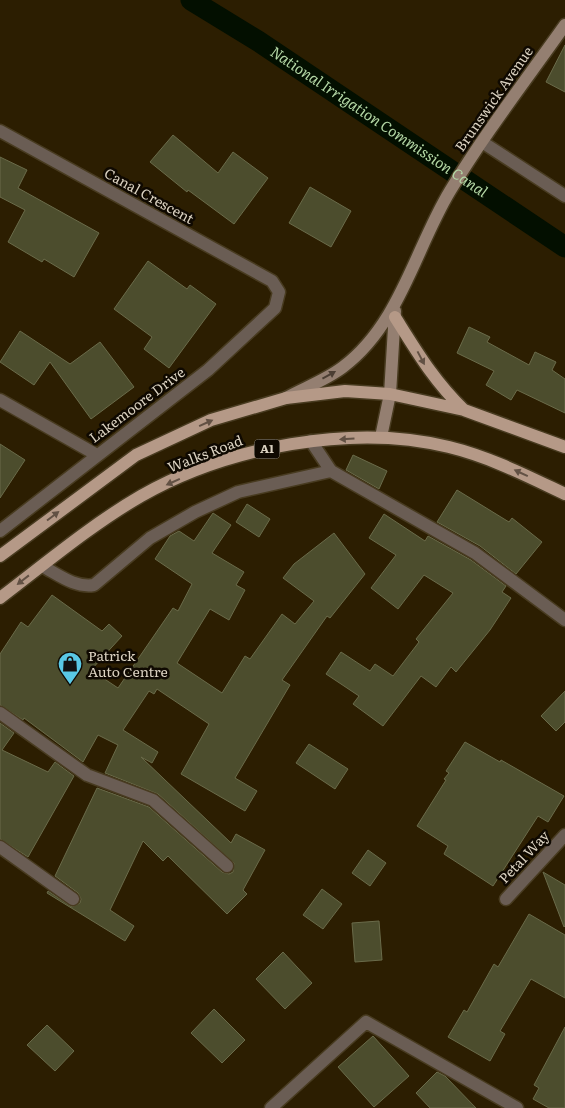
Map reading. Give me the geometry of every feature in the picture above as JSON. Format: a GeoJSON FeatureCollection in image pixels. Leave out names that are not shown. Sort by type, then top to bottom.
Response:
{"type":"FeatureCollection","features":[{"type":"Feature","properties":{"kind":"main road","name":"Brunswick Avenue"},"geometry":{"type":"LineString","coordinates":[[286,398],[342,368],[380,328],[398,299],[436,215],[471,157],[565,26]]}},
{"type":"Feature","properties":{"kind":"main road","name":"Brunswick Avenue"},"geometry":{"type":"LineString","coordinates":[[381,437],[390,394],[398,299]]}},
{"type":"Feature","properties":{"kind":"main road"},"geometry":{"type":"LineString","coordinates":[[395,317],[427,369],[464,410]]}},
{"type":"Feature","properties":{"kind":"main road","name":"Walks Road"},"geometry":{"type":"LineString","coordinates":[[0,556],[136,455],[211,420],[286,398],[345,391],[390,394],[464,410],[565,447]]}},
{"type":"Feature","properties":{"kind":"main road","name":"Walks Road"},"geometry":{"type":"LineString","coordinates":[[0,598],[90,529],[143,496],[200,470],[251,452],[311,441],[381,437],[449,447],[501,464],[565,494]]}},
{"type":"Feature","properties":{"kind":"street","name":"Canal Crescent"},"geometry":{"type":"LineString","coordinates":[[0,131],[272,281],[279,292]]}},
{"type":"Feature","properties":{"kind":"street"},"geometry":{"type":"LineString","coordinates":[[482,142],[565,196]]}},
{"type":"Feature","properties":{"kind":"street","name":"Lakemoore Drive"},"geometry":{"type":"LineString","coordinates":[[0,531],[208,370],[275,308],[279,292]]}},
{"type":"Feature","properties":{"kind":"street"},"geometry":{"type":"LineString","coordinates":[[0,400],[97,455]]}},
{"type":"Feature","properties":{"kind":"street"},"geometry":{"type":"LineString","coordinates":[[311,441],[330,471],[475,553],[565,620]]}},
{"type":"Feature","properties":{"kind":"street"},"geometry":{"type":"LineString","coordinates":[[42,566],[74,583],[84,586],[94,584],[150,538],[195,512],[238,492],[330,471]]}},
{"type":"Feature","properties":{"kind":"street"},"geometry":{"type":"LineString","coordinates":[[0,713],[86,775],[153,800],[227,866]]}},
{"type":"Feature","properties":{"kind":"street","name":"Petal Way"},"geometry":{"type":"LineString","coordinates":[[506,899],[565,835]]}},
{"type":"Feature","properties":{"kind":"street"},"geometry":{"type":"LineString","coordinates":[[0,846],[73,900]]}},
{"type":"Feature","properties":{"kind":"street"},"geometry":{"type":"LineString","coordinates":[[271,1108],[366,1022],[517,1108]]}},
{"type":"Feature","properties":{"kind":"building"},"geometry":{"type":"Polygon","coordinates":[[[565,45],[565,92],[546,82],[565,45]]]}},
{"type":"Feature","properties":{"kind":"building"},"geometry":{"type":"Polygon","coordinates":[[[173,135],[218,173],[233,152],[268,178],[234,224],[188,190],[187,192],[150,162],[173,135]]]}},
{"type":"Feature","properties":{"kind":"building"},"geometry":{"type":"Polygon","coordinates":[[[0,157],[27,170],[18,188],[99,233],[74,277],[44,259],[42,262],[8,242],[25,210],[0,197],[0,157]]]}},
{"type":"Feature","properties":{"kind":"building"},"geometry":{"type":"Polygon","coordinates":[[[310,187],[351,211],[331,247],[289,223],[310,187]]]}},
{"type":"Feature","properties":{"kind":"building"},"geometry":{"type":"Polygon","coordinates":[[[148,261],[187,289],[190,285],[216,304],[169,368],[144,349],[152,337],[114,309],[148,261]]]}},
{"type":"Feature","properties":{"kind":"building"},"geometry":{"type":"Polygon","coordinates":[[[469,327],[490,337],[487,342],[529,365],[535,352],[556,362],[552,370],[565,379],[565,413],[517,390],[511,400],[486,385],[494,371],[457,353],[469,327]]]}},
{"type":"Feature","properties":{"kind":"building"},"geometry":{"type":"Polygon","coordinates":[[[20,331],[70,364],[100,342],[134,387],[91,419],[50,362],[34,385],[0,362],[20,331]]]}},
{"type":"Feature","properties":{"kind":"building"},"geometry":{"type":"Polygon","coordinates":[[[0,444],[25,460],[0,498],[0,444]]]}},
{"type":"Feature","properties":{"kind":"building"},"geometry":{"type":"Polygon","coordinates":[[[353,455],[387,471],[379,489],[346,470],[353,455]]]}},
{"type":"Feature","properties":{"kind":"building"},"geometry":{"type":"Polygon","coordinates":[[[457,490],[509,522],[512,518],[542,542],[516,574],[480,546],[437,522],[457,490]]]}},
{"type":"Feature","properties":{"kind":"building"},"geometry":{"type":"Polygon","coordinates":[[[247,504],[270,519],[259,537],[236,522],[247,504]]]}},
{"type":"Feature","properties":{"kind":"building"},"geometry":{"type":"Polygon","coordinates":[[[213,513],[231,525],[212,553],[244,572],[236,585],[245,590],[229,620],[210,609],[177,663],[222,693],[245,656],[250,659],[282,614],[295,624],[314,601],[283,578],[294,564],[334,533],[365,574],[330,618],[327,616],[282,680],[290,685],[235,778],[257,791],[245,811],[181,774],[209,724],[157,689],[154,694],[149,691],[123,730],[158,752],[152,763],[141,757],[231,843],[236,834],[265,850],[243,890],[247,894],[227,914],[168,856],[163,861],[143,841],[110,910],[134,926],[125,941],[47,893],[48,891],[72,907],[80,903],[81,899],[78,893],[55,876],[97,788],[149,807],[222,872],[229,874],[233,872],[234,863],[158,794],[105,773],[118,745],[98,735],[83,762],[24,718],[23,720],[0,705],[0,654],[21,622],[28,627],[52,595],[102,631],[109,624],[122,636],[91,670],[118,688],[173,608],[178,611],[192,584],[155,559],[170,536],[179,531],[194,541],[213,513]]]}},
{"type":"Feature","properties":{"kind":"building"},"geometry":{"type":"Polygon","coordinates":[[[384,514],[425,541],[428,536],[471,560],[506,586],[502,592],[511,598],[490,630],[456,672],[451,667],[436,687],[421,676],[383,726],[353,704],[359,696],[326,674],[341,652],[370,671],[375,664],[393,676],[419,642],[416,639],[453,593],[424,575],[398,609],[371,588],[396,555],[369,538],[384,514]]]}},
{"type":"Feature","properties":{"kind":"building"},"geometry":{"type":"Polygon","coordinates":[[[565,691],[565,722],[556,731],[541,716],[565,691]]]}},
{"type":"Feature","properties":{"kind":"building"},"geometry":{"type":"Polygon","coordinates":[[[0,723],[14,733],[2,750],[48,772],[55,762],[74,776],[28,857],[0,839],[0,723]]]}},
{"type":"Feature","properties":{"kind":"building"},"geometry":{"type":"Polygon","coordinates":[[[465,742],[564,796],[548,822],[538,816],[493,886],[444,854],[448,846],[417,826],[446,780],[444,779],[449,773],[446,771],[465,742]]]}},
{"type":"Feature","properties":{"kind":"building"},"geometry":{"type":"Polygon","coordinates":[[[309,744],[348,769],[335,789],[296,763],[309,744]]]}},
{"type":"Feature","properties":{"kind":"building"},"geometry":{"type":"Polygon","coordinates":[[[368,850],[386,863],[370,886],[352,873],[368,850]]]}},
{"type":"Feature","properties":{"kind":"building"},"geometry":{"type":"Polygon","coordinates":[[[543,872],[565,885],[564,927],[543,872]]]}},
{"type":"Feature","properties":{"kind":"building"},"geometry":{"type":"Polygon","coordinates":[[[322,889],[342,904],[323,929],[303,915],[322,889]]]}},
{"type":"Feature","properties":{"kind":"building"},"geometry":{"type":"Polygon","coordinates":[[[529,914],[565,935],[565,998],[531,979],[500,1031],[505,1034],[490,1061],[448,1037],[464,1010],[467,1012],[494,964],[498,967],[529,914]]]}},
{"type":"Feature","properties":{"kind":"building"},"geometry":{"type":"Polygon","coordinates":[[[379,921],[382,960],[355,962],[352,923],[379,921]]]}},
{"type":"Feature","properties":{"kind":"building"},"geometry":{"type":"Polygon","coordinates":[[[283,952],[312,983],[285,1009],[256,979],[283,952]]]}},
{"type":"Feature","properties":{"kind":"building"},"geometry":{"type":"Polygon","coordinates":[[[214,1009],[245,1040],[222,1063],[191,1033],[214,1009]]]}},
{"type":"Feature","properties":{"kind":"building"},"geometry":{"type":"Polygon","coordinates":[[[47,1025],[74,1051],[55,1071],[27,1045],[47,1025]]]}},
{"type":"Feature","properties":{"kind":"building"},"geometry":{"type":"Polygon","coordinates":[[[565,1027],[565,1108],[549,1108],[533,1099],[539,1088],[534,1085],[565,1027]]]}},
{"type":"Feature","properties":{"kind":"building"},"geometry":{"type":"Polygon","coordinates":[[[373,1036],[409,1076],[374,1107],[338,1067],[373,1036]]]}},
{"type":"Feature","properties":{"kind":"building"},"geometry":{"type":"Polygon","coordinates":[[[437,1072],[445,1076],[476,1108],[430,1108],[416,1093],[437,1072]]]}},
{"type":"Feature","properties":{"kind":"waterway","name":"National Irrigation Commission Canal"},"geometry":{"type":"LineString","coordinates":[[191,0],[258,41],[565,247]]}},
{"type":"Feature","properties":{"kind":"place","name":"Patrick Auto Centre"},"geometry":{"type":"Point","coordinates":[70,685]}}]}
